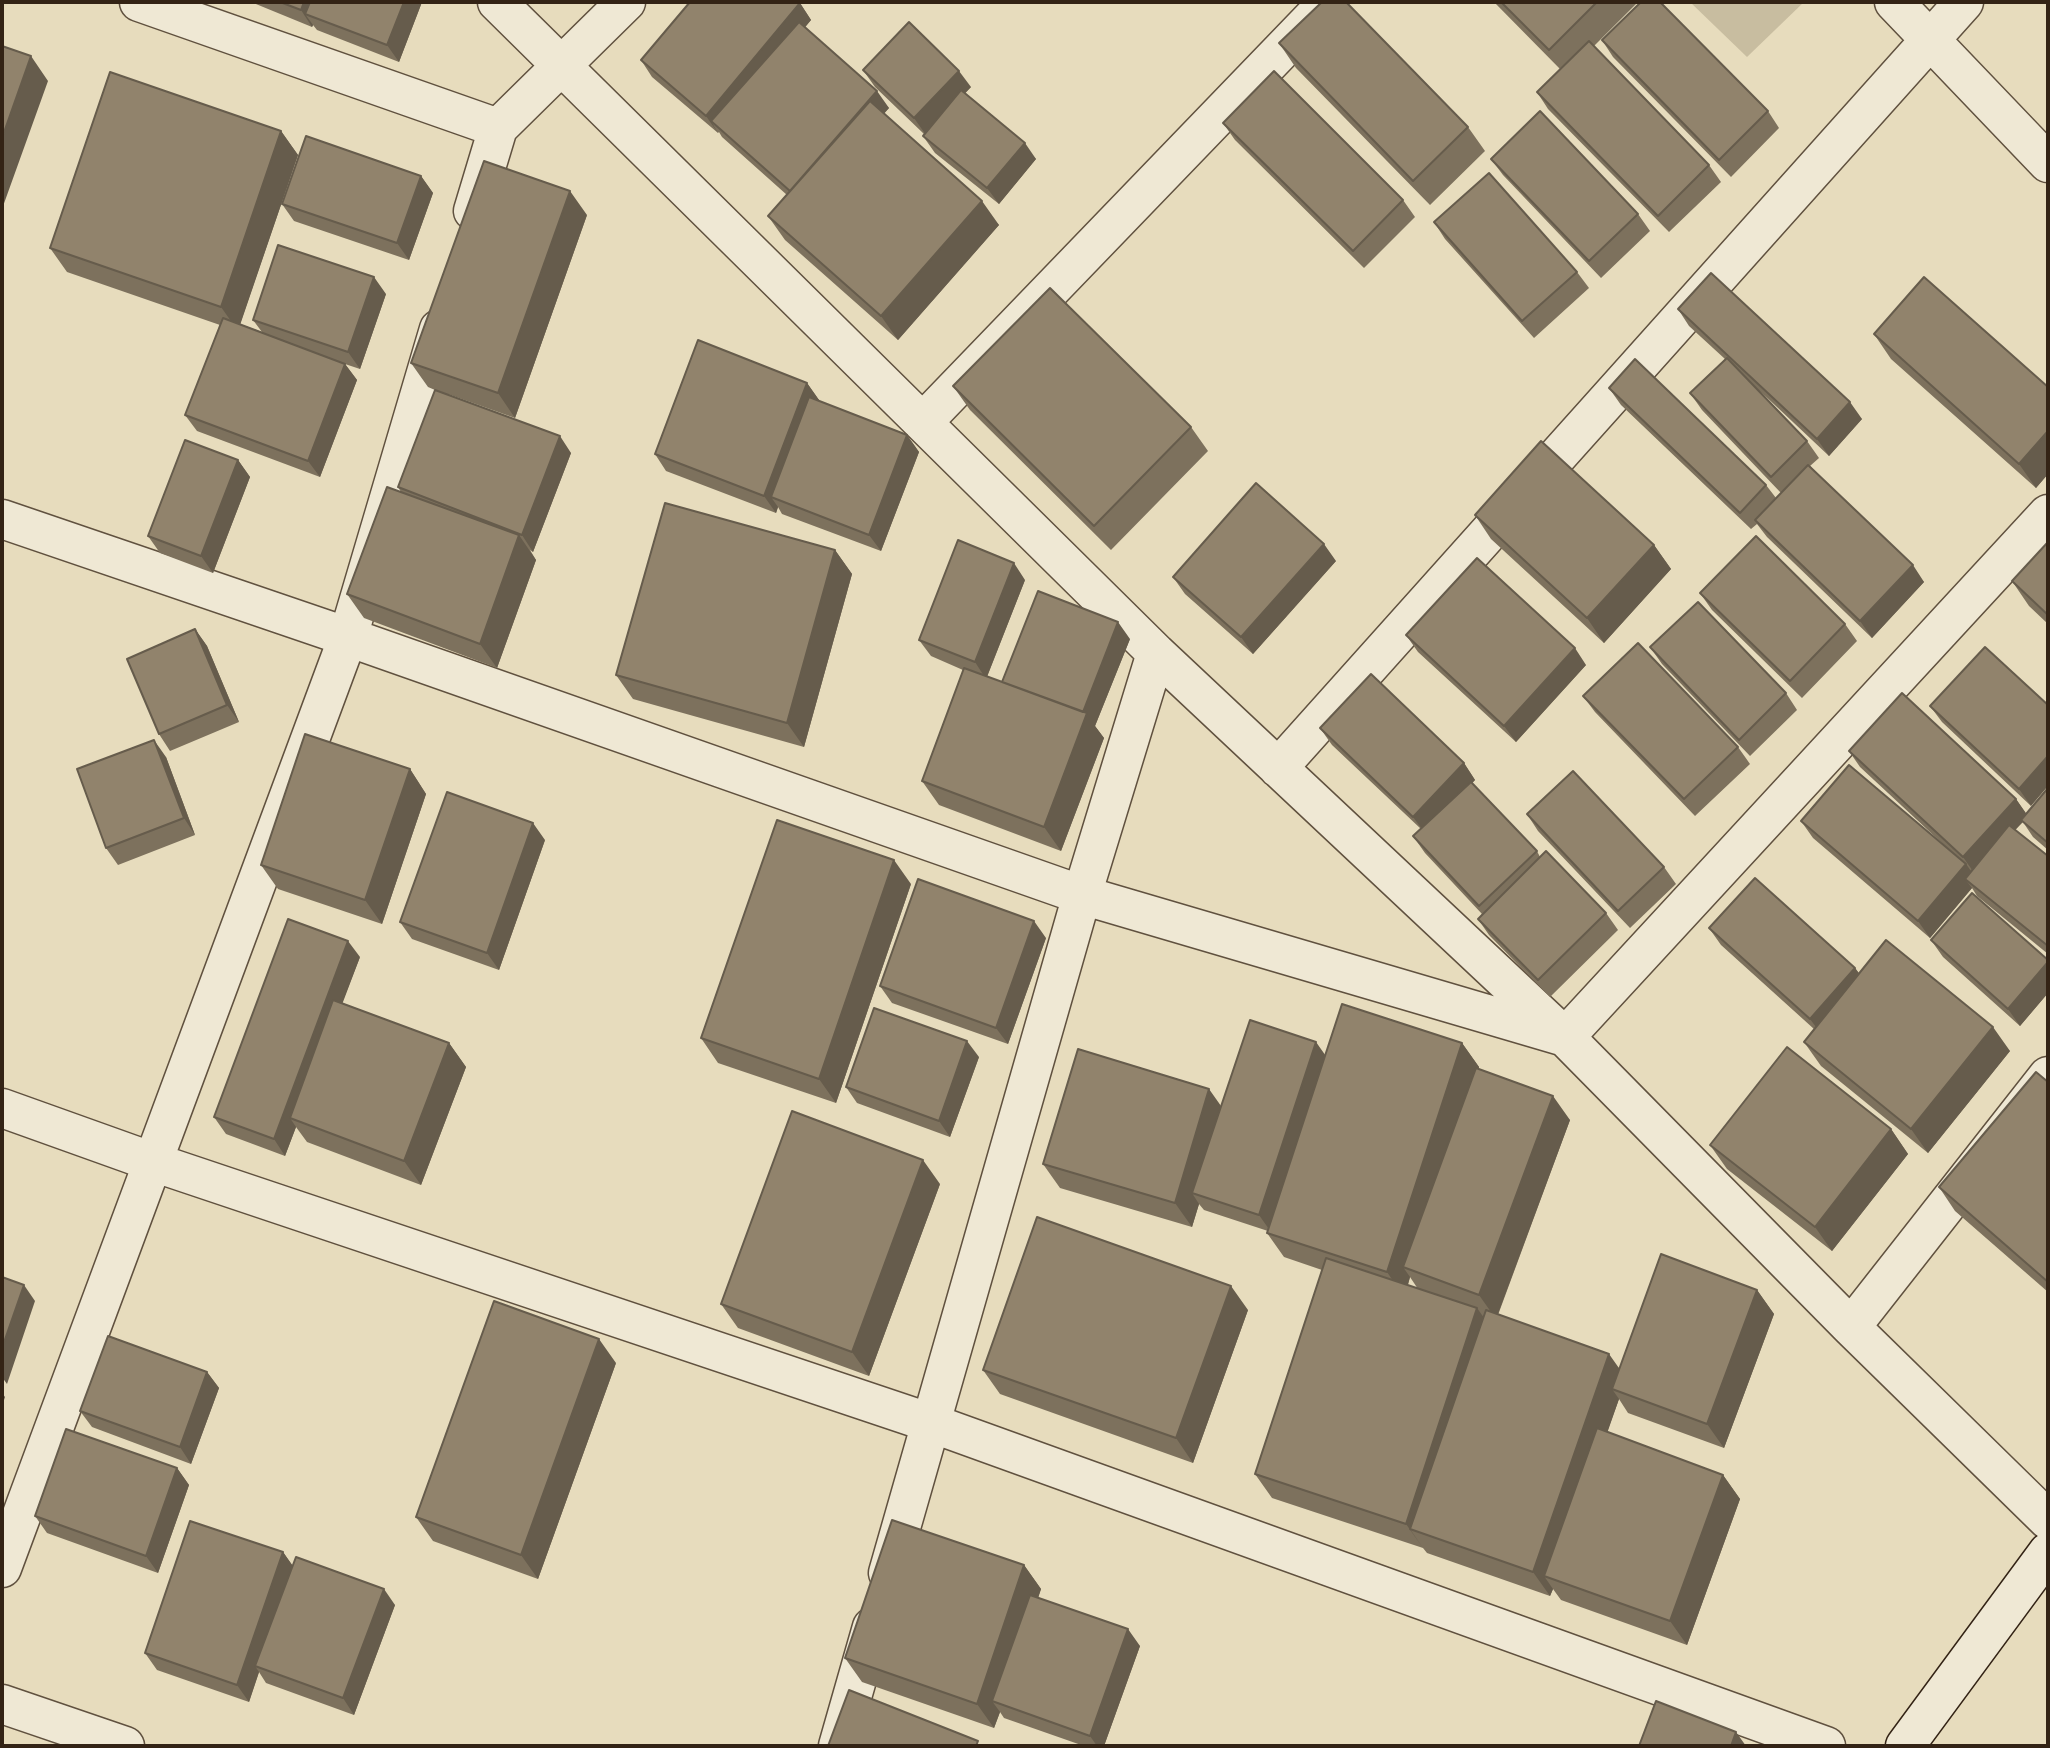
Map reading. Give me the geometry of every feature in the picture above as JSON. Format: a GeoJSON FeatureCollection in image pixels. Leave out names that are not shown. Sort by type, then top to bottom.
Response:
{"type":"FeatureCollection","features":[{"type":"Feature","properties":{"kind":"street"},"geometry":{"type":"LineString","coordinates":[[139,2],[498,128]]}},
{"type":"Feature","properties":{"kind":"street"},"geometry":{"type":"LineString","coordinates":[[497,2],[1156,653],[1564,1037],[1851,1327],[2048,1520]]}},
{"type":"Feature","properties":{"kind":"street"},"geometry":{"type":"LineString","coordinates":[[462,249],[498,128],[626,2]]}},
{"type":"Feature","properties":{"kind":"street"},"geometry":{"type":"LineString","coordinates":[[924,422],[1328,2]]}},
{"type":"Feature","properties":{"kind":"street"},"geometry":{"type":"LineString","coordinates":[[1894,2],[2048,163]]}},
{"type":"Feature","properties":{"kind":"street"},"geometry":{"type":"LineString","coordinates":[[1278,768],[1965,2]]}},
{"type":"Feature","properties":{"kind":"street"},"geometry":{"type":"LineString","coordinates":[[2,1568],[348,637],[447,302]]}},
{"type":"Feature","properties":{"kind":"street"},"geometry":{"type":"LineString","coordinates":[[1564,1037],[2048,514]]}},
{"type":"Feature","properties":{"kind":"street"},"geometry":{"type":"LineString","coordinates":[[2,520],[348,637],[1082,895],[1564,1037]]}},
{"type":"Feature","properties":{"kind":"street"},"geometry":{"type":"LineString","coordinates":[[838,1746],[1082,895],[1156,653]]}},
{"type":"Feature","properties":{"kind":"street"},"geometry":{"type":"LineString","coordinates":[[1851,1327],[2048,1076]]}},
{"type":"Feature","properties":{"kind":"street"},"geometry":{"type":"LineString","coordinates":[[2,1108],[153,1162],[931,1423],[1826,1746]]}},
{"type":"Feature","properties":{"kind":"street"},"geometry":{"type":"LineString","coordinates":[[1905,1746],[2048,1552]]}},
{"type":"Feature","properties":{"kind":"street"},"geometry":{"type":"LineString","coordinates":[[2,1704],[125,1746]]}},
{"type":"Feature","properties":{"kind":"shaded area"},"geometry":{"type":"Polygon","coordinates":[[[1690,2],[1804,2],[1747,57],[1690,2]]]}},
{"type":"Feature","properties":{"kind":"building"},"geometry":{"type":"Polygon","coordinates":[[[280,2],[304,2],[301,10],[280,2]]]}},
{"type":"Feature","properties":{"kind":"building"},"geometry":{"type":"Polygon","coordinates":[[[310,2],[404,2],[387,45],[305,14],[310,2]]]}},
{"type":"Feature","properties":{"kind":"building"},"geometry":{"type":"Polygon","coordinates":[[[690,2],[800,3],[706,116],[641,60],[690,2]]]}},
{"type":"Feature","properties":{"kind":"building"},"geometry":{"type":"Polygon","coordinates":[[[1322,2],[1346,2],[1468,127],[1413,181],[1279,43],[1322,2]]]}},
{"type":"Feature","properties":{"kind":"building"},"geometry":{"type":"Polygon","coordinates":[[[1501,2],[1597,2],[1549,50],[1501,2]]]}},
{"type":"Feature","properties":{"kind":"building"},"geometry":{"type":"Polygon","coordinates":[[[1641,2],[1660,2],[1768,111],[1719,160],[1602,40],[1641,2]]]}},
{"type":"Feature","properties":{"kind":"building"},"geometry":{"type":"Polygon","coordinates":[[[799,22],[877,91],[790,191],[711,121],[799,22]]]}},
{"type":"Feature","properties":{"kind":"building"},"geometry":{"type":"Polygon","coordinates":[[[909,22],[959,71],[914,118],[863,70],[909,22]]]}},
{"type":"Feature","properties":{"kind":"building"},"geometry":{"type":"Polygon","coordinates":[[[1589,41],[1709,165],[1658,216],[1537,92],[1589,41]]]}},
{"type":"Feature","properties":{"kind":"building"},"geometry":{"type":"Polygon","coordinates":[[[2,46],[31,56],[2,138],[2,46]]]}},
{"type":"Feature","properties":{"kind":"building"},"geometry":{"type":"Polygon","coordinates":[[[1274,71],[1403,200],[1353,251],[1223,123],[1274,71]]]}},
{"type":"Feature","properties":{"kind":"building"},"geometry":{"type":"Polygon","coordinates":[[[110,72],[281,131],[221,307],[50,248],[110,72]]]}},
{"type":"Feature","properties":{"kind":"building"},"geometry":{"type":"Polygon","coordinates":[[[961,90],[1025,143],[987,188],[923,136],[961,90]]]}},
{"type":"Feature","properties":{"kind":"building"},"geometry":{"type":"Polygon","coordinates":[[[870,101],[982,201],[881,316],[768,216],[870,101]]]}},
{"type":"Feature","properties":{"kind":"building"},"geometry":{"type":"Polygon","coordinates":[[[1540,111],[1638,214],[1589,261],[1491,159],[1540,111]]]}},
{"type":"Feature","properties":{"kind":"building"},"geometry":{"type":"Polygon","coordinates":[[[306,136],[421,176],[397,243],[282,204],[306,136]]]}},
{"type":"Feature","properties":{"kind":"building"},"geometry":{"type":"Polygon","coordinates":[[[484,161],[570,191],[498,393],[411,363],[484,161]]]}},
{"type":"Feature","properties":{"kind":"building"},"geometry":{"type":"Polygon","coordinates":[[[1489,173],[1577,272],[1522,321],[1434,222],[1489,173]]]}},
{"type":"Feature","properties":{"kind":"building"},"geometry":{"type":"Polygon","coordinates":[[[278,245],[374,277],[348,352],[253,320],[278,245]]]}},
{"type":"Feature","properties":{"kind":"building"},"geometry":{"type":"Polygon","coordinates":[[[1711,273],[1850,402],[1817,439],[1678,309],[1711,273]]]}},
{"type":"Feature","properties":{"kind":"building"},"geometry":{"type":"Polygon","coordinates":[[[1924,277],[2048,387],[2048,431],[2019,464],[1874,334],[1924,277]]]}},
{"type":"Feature","properties":{"kind":"building"},"geometry":{"type":"Polygon","coordinates":[[[1050,288],[1191,427],[1094,526],[953,386],[1050,288]]]}},
{"type":"Feature","properties":{"kind":"building"},"geometry":{"type":"Polygon","coordinates":[[[223,318],[345,364],[308,461],[185,415],[223,318]]]}},
{"type":"Feature","properties":{"kind":"building"},"geometry":{"type":"Polygon","coordinates":[[[698,340],[807,383],[764,496],[655,454],[698,340]]]}},
{"type":"Feature","properties":{"kind":"building"},"geometry":{"type":"Polygon","coordinates":[[[1727,358],[1807,441],[1771,477],[1690,393],[1727,358]]]}},
{"type":"Feature","properties":{"kind":"building"},"geometry":{"type":"Polygon","coordinates":[[[1635,359],[1766,485],[1740,513],[1609,388],[1635,359]]]}},
{"type":"Feature","properties":{"kind":"building"},"geometry":{"type":"Polygon","coordinates":[[[435,390],[560,436],[522,535],[398,487],[435,390]]]}},
{"type":"Feature","properties":{"kind":"building"},"geometry":{"type":"Polygon","coordinates":[[[809,397],[907,435],[869,535],[771,497],[809,397]]]}},
{"type":"Feature","properties":{"kind":"building"},"geometry":{"type":"Polygon","coordinates":[[[185,440],[238,460],[201,556],[148,536],[185,440]]]}},
{"type":"Feature","properties":{"kind":"building"},"geometry":{"type":"Polygon","coordinates":[[[1541,441],[1654,545],[1587,618],[1475,515],[1541,441]]]}},
{"type":"Feature","properties":{"kind":"building"},"geometry":{"type":"Polygon","coordinates":[[[1808,465],[1913,565],[1860,621],[1755,520],[1808,465]]]}},
{"type":"Feature","properties":{"kind":"building"},"geometry":{"type":"Polygon","coordinates":[[[1256,483],[1324,544],[1241,637],[1173,577],[1256,483]]]}},
{"type":"Feature","properties":{"kind":"building"},"geometry":{"type":"Polygon","coordinates":[[[387,487],[519,535],[480,644],[347,594],[387,487]]]}},
{"type":"Feature","properties":{"kind":"building"},"geometry":{"type":"Polygon","coordinates":[[[665,503],[835,550],[787,723],[616,675],[665,503]]]}},
{"type":"Feature","properties":{"kind":"building"},"geometry":{"type":"Polygon","coordinates":[[[1756,536],[1845,624],[1790,681],[1700,593],[1756,536]]]}},
{"type":"Feature","properties":{"kind":"building"},"geometry":{"type":"Polygon","coordinates":[[[958,540],[1014,563],[975,662],[919,640],[958,540]]]}},
{"type":"Feature","properties":{"kind":"building"},"geometry":{"type":"Polygon","coordinates":[[[2048,542],[2048,615],[2012,581],[2048,542]]]}},
{"type":"Feature","properties":{"kind":"building"},"geometry":{"type":"Polygon","coordinates":[[[1477,558],[1575,648],[1504,726],[1406,635],[1477,558]]]}},
{"type":"Feature","properties":{"kind":"building"},"geometry":{"type":"Polygon","coordinates":[[[1038,591],[1118,622],[1083,712],[1002,682],[1038,591]]]}},
{"type":"Feature","properties":{"kind":"building"},"geometry":{"type":"Polygon","coordinates":[[[1698,602],[1786,693],[1739,740],[1650,647],[1698,602]]]}},
{"type":"Feature","properties":{"kind":"building"},"geometry":{"type":"Polygon","coordinates":[[[195,629],[227,705],[159,734],[127,659],[195,629]]]}},
{"type":"Feature","properties":{"kind":"building"},"geometry":{"type":"Polygon","coordinates":[[[1638,643],[1738,747],[1684,799],[1583,696],[1638,643]]]}},
{"type":"Feature","properties":{"kind":"building"},"geometry":{"type":"Polygon","coordinates":[[[1985,647],[2048,705],[2048,756],[2019,789],[1930,706],[1985,647]]]}},
{"type":"Feature","properties":{"kind":"building"},"geometry":{"type":"Polygon","coordinates":[[[964,668],[1087,713],[1044,827],[922,781],[964,668]]]}},
{"type":"Feature","properties":{"kind":"building"},"geometry":{"type":"Polygon","coordinates":[[[1371,674],[1464,763],[1413,817],[1320,728],[1371,674]]]}},
{"type":"Feature","properties":{"kind":"building"},"geometry":{"type":"Polygon","coordinates":[[[1902,693],[2016,799],[1963,857],[1849,751],[1902,693]]]}},
{"type":"Feature","properties":{"kind":"building"},"geometry":{"type":"Polygon","coordinates":[[[305,734],[410,769],[365,900],[261,865],[305,734]]]}},
{"type":"Feature","properties":{"kind":"building"},"geometry":{"type":"Polygon","coordinates":[[[154,740],[184,818],[106,848],[77,769],[154,740]]]}},
{"type":"Feature","properties":{"kind":"building"},"geometry":{"type":"Polygon","coordinates":[[[1849,765],[1966,864],[1918,921],[1801,821],[1849,765]]]}},
{"type":"Feature","properties":{"kind":"building"},"geometry":{"type":"Polygon","coordinates":[[[1573,771],[1664,867],[1618,911],[1527,814],[1573,771]]]}},
{"type":"Feature","properties":{"kind":"building"},"geometry":{"type":"Polygon","coordinates":[[[1471,782],[1537,851],[1479,906],[1413,836],[1471,782]]]}},
{"type":"Feature","properties":{"kind":"building"},"geometry":{"type":"Polygon","coordinates":[[[2048,788],[2048,843],[2021,820],[2048,788]]]}},
{"type":"Feature","properties":{"kind":"building"},"geometry":{"type":"Polygon","coordinates":[[[447,792],[533,823],[487,953],[400,922],[447,792]]]}},
{"type":"Feature","properties":{"kind":"building"},"geometry":{"type":"Polygon","coordinates":[[[777,820],[894,860],[819,1079],[701,1038],[777,820]]]}},
{"type":"Feature","properties":{"kind":"building"},"geometry":{"type":"Polygon","coordinates":[[[2009,825],[2048,856],[2048,946],[1965,879],[2009,825]]]}},
{"type":"Feature","properties":{"kind":"building"},"geometry":{"type":"Polygon","coordinates":[[[1546,851],[1606,913],[1538,980],[1478,919],[1546,851]]]}},
{"type":"Feature","properties":{"kind":"building"},"geometry":{"type":"Polygon","coordinates":[[[1755,878],[1855,968],[1810,1019],[1709,928],[1755,878]]]}},
{"type":"Feature","properties":{"kind":"building"},"geometry":{"type":"Polygon","coordinates":[[[918,879],[1034,921],[996,1028],[880,986],[918,879]]]}},
{"type":"Feature","properties":{"kind":"building"},"geometry":{"type":"Polygon","coordinates":[[[1972,893],[2048,960],[2008,1009],[1931,940],[1972,893]]]}},
{"type":"Feature","properties":{"kind":"building"},"geometry":{"type":"Polygon","coordinates":[[[288,919],[348,941],[274,1139],[214,1117],[288,919]]]}},
{"type":"Feature","properties":{"kind":"building"},"geometry":{"type":"Polygon","coordinates":[[[1886,940],[1993,1027],[1911,1129],[1804,1042],[1886,940]]]}},
{"type":"Feature","properties":{"kind":"building"},"geometry":{"type":"Polygon","coordinates":[[[333,1000],[449,1043],[404,1161],[290,1118],[333,1000]]]}},
{"type":"Feature","properties":{"kind":"building"},"geometry":{"type":"Polygon","coordinates":[[[1342,1004],[1462,1043],[1387,1272],[1267,1233],[1342,1004]]]}},
{"type":"Feature","properties":{"kind":"building"},"geometry":{"type":"Polygon","coordinates":[[[874,1008],[967,1041],[939,1121],[846,1087],[874,1008]]]}},
{"type":"Feature","properties":{"kind":"building"},"geometry":{"type":"Polygon","coordinates":[[[1250,1020],[1316,1042],[1259,1215],[1192,1193],[1250,1020]]]}},
{"type":"Feature","properties":{"kind":"building"},"geometry":{"type":"Polygon","coordinates":[[[1787,1047],[1891,1129],[1815,1227],[1710,1145],[1787,1047]]]}},
{"type":"Feature","properties":{"kind":"building"},"geometry":{"type":"Polygon","coordinates":[[[1078,1049],[1209,1089],[1175,1203],[1043,1164],[1078,1049]]]}},
{"type":"Feature","properties":{"kind":"building"},"geometry":{"type":"Polygon","coordinates":[[[1476,1068],[1553,1096],[1479,1295],[1403,1267],[1476,1068]]]}},
{"type":"Feature","properties":{"kind":"building"},"geometry":{"type":"Polygon","coordinates":[[[2036,1072],[2048,1082],[2048,1282],[1939,1187],[2036,1072]]]}},
{"type":"Feature","properties":{"kind":"building"},"geometry":{"type":"Polygon","coordinates":[[[792,1111],[923,1160],[852,1352],[721,1304],[792,1111]]]}},
{"type":"Feature","properties":{"kind":"building"},"geometry":{"type":"Polygon","coordinates":[[[1037,1217],[1231,1286],[1176,1438],[983,1370],[1037,1217]]]}},
{"type":"Feature","properties":{"kind":"building"},"geometry":{"type":"Polygon","coordinates":[[[1661,1254],[1757,1290],[1707,1424],[1612,1389],[1661,1254]]]}},
{"type":"Feature","properties":{"kind":"building"},"geometry":{"type":"Polygon","coordinates":[[[1326,1258],[1477,1308],[1406,1524],[1255,1474],[1326,1258]]]}},
{"type":"Feature","properties":{"kind":"building"},"geometry":{"type":"Polygon","coordinates":[[[2,1277],[24,1285],[2,1348],[2,1277]]]}},
{"type":"Feature","properties":{"kind":"building"},"geometry":{"type":"Polygon","coordinates":[[[494,1301],[599,1339],[521,1555],[416,1517],[494,1301]]]}},
{"type":"Feature","properties":{"kind":"building"},"geometry":{"type":"Polygon","coordinates":[[[1486,1310],[1609,1354],[1533,1572],[1410,1529],[1486,1310]]]}},
{"type":"Feature","properties":{"kind":"building"},"geometry":{"type":"Polygon","coordinates":[[[108,1336],[207,1372],[180,1447],[80,1411],[108,1336]]]}},
{"type":"Feature","properties":{"kind":"building"},"geometry":{"type":"Polygon","coordinates":[[[1597,1428],[1723,1475],[1670,1621],[1544,1576],[1597,1428]]]}},
{"type":"Feature","properties":{"kind":"building"},"geometry":{"type":"Polygon","coordinates":[[[66,1429],[177,1468],[146,1556],[35,1516],[66,1429]]]}},
{"type":"Feature","properties":{"kind":"building"},"geometry":{"type":"Polygon","coordinates":[[[892,1520],[1024,1565],[977,1704],[845,1658],[892,1520]]]}},
{"type":"Feature","properties":{"kind":"building"},"geometry":{"type":"Polygon","coordinates":[[[190,1521],[283,1552],[237,1685],[145,1653],[190,1521]]]}},
{"type":"Feature","properties":{"kind":"building"},"geometry":{"type":"Polygon","coordinates":[[[296,1557],[384,1589],[343,1698],[255,1666],[296,1557]]]}},
{"type":"Feature","properties":{"kind":"building"},"geometry":{"type":"Polygon","coordinates":[[[1030,1595],[1128,1629],[1090,1736],[992,1701],[1030,1595]]]}},
{"type":"Feature","properties":{"kind":"building"},"geometry":{"type":"Polygon","coordinates":[[[849,1690],[978,1741],[976,1746],[828,1746],[849,1690]]]}},
{"type":"Feature","properties":{"kind":"building"},"geometry":{"type":"Polygon","coordinates":[[[1656,1701],[1736,1732],[1731,1746],[1639,1746],[1656,1701]]]}}]}
